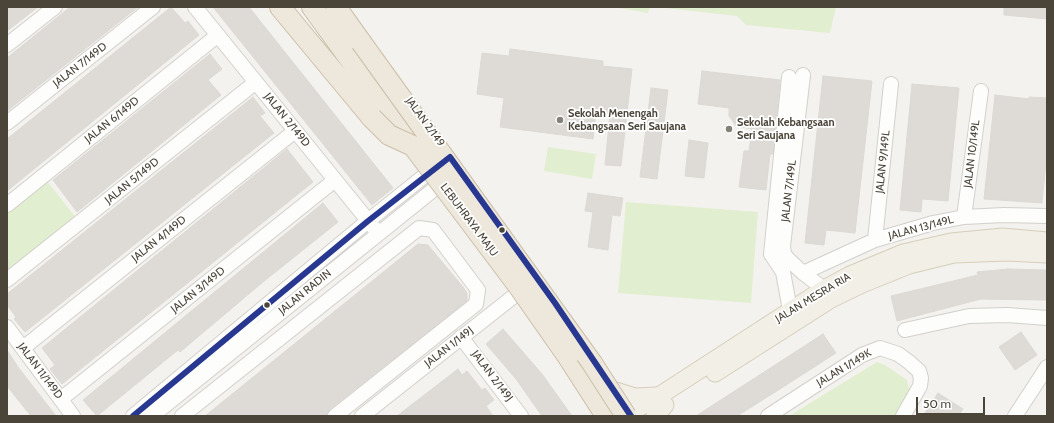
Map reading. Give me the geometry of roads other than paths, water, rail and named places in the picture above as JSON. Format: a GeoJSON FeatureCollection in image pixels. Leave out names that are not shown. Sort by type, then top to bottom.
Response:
{"type":"FeatureCollection","features":[{"type":"Feature","properties":{"kind":"highway"},"geometry":{"type":"LineString","coordinates":[[280,7],[372,118],[389,135],[413,146]]}},
{"type":"Feature","properties":{"kind":"highway","name":"LEBUHRAYA MAJU"},"geometry":{"type":"LineString","coordinates":[[312,7],[413,146],[519,287],[568,357],[606,416]]}},
{"type":"Feature","properties":{"kind":"highway","name":"LEBUHRAYA MAJU"},"geometry":{"type":"LineString","coordinates":[[336,7],[631,415]]}},
{"type":"Feature","properties":{"kind":"main road"},"geometry":{"type":"LineString","coordinates":[[308,7],[580,386],[598,416]]}},
{"type":"Feature","properties":{"kind":"main road","name":"JALAN 2/149"},"geometry":{"type":"LineString","coordinates":[[341,7],[537,278],[616,390],[631,415]]}},
{"type":"Feature","properties":{"kind":"main road","name":"JALAN MESRA RIA"},"geometry":{"type":"LineString","coordinates":[[631,415],[660,406],[793,316],[821,291],[850,275],[903,253],[951,242],[1003,237],[1047,241]]}},
{"type":"Feature","properties":{"kind":"main road","name":"JALAN MESRA RIA"},"geometry":{"type":"LineString","coordinates":[[793,316],[862,284],[909,265],[954,254],[1007,252],[1047,254]]}},
{"type":"Feature","properties":{"kind":"main road"},"geometry":{"type":"LineString","coordinates":[[616,390],[660,406]]}},
{"type":"Feature","properties":{"kind":"street"},"geometry":{"type":"LineString","coordinates":[[7,46],[55,7]]}},
{"type":"Feature","properties":{"kind":"street","name":"JALAN 7/149D"},"geometry":{"type":"LineString","coordinates":[[7,123],[153,7]]}},
{"type":"Feature","properties":{"kind":"street","name":"JALAN 2/149D"},"geometry":{"type":"LineString","coordinates":[[195,7],[379,233]]}},
{"type":"Feature","properties":{"kind":"street","name":"JALAN 6/149D"},"geometry":{"type":"LineString","coordinates":[[7,205],[218,35]]}},
{"type":"Feature","properties":{"kind":"street","name":"JALAN 7/149L"},"geometry":{"type":"LineString","coordinates":[[803,75],[783,246],[784,254],[788,259],[821,291]]}},
{"type":"Feature","properties":{"kind":"street"},"geometry":{"type":"LineString","coordinates":[[789,77],[771,254],[785,277],[793,316]]}},
{"type":"Feature","properties":{"kind":"street","name":"JALAN 5/149D"},"geometry":{"type":"LineString","coordinates":[[7,280],[256,82]]}},
{"type":"Feature","properties":{"kind":"street","name":"JALAN 9/149L"},"geometry":{"type":"LineString","coordinates":[[875,240],[891,84]]}},
{"type":"Feature","properties":{"kind":"street","name":"JALAN 10/149L"},"geometry":{"type":"LineString","coordinates":[[964,217],[981,91]]}},
{"type":"Feature","properties":{"kind":"street","name":"JALAN 4/149D"},"geometry":{"type":"LineString","coordinates":[[23,348],[295,131]]}},
{"type":"Feature","properties":{"kind":"street","name":"JALAN RADIN"},"geometry":{"type":"LineString","coordinates":[[133,416],[368,220],[455,163]]}},
{"type":"Feature","properties":{"kind":"street","name":"JALAN 3/149D"},"geometry":{"type":"LineString","coordinates":[[61,400],[335,180]]}},
{"type":"Feature","properties":{"kind":"street","name":"JALAN RADIN"},"geometry":{"type":"LineString","coordinates":[[152,416],[379,233],[431,180]]}},
{"type":"Feature","properties":{"kind":"street","name":"JALAN 13/149L"},"geometry":{"type":"LineString","coordinates":[[803,273],[875,240],[920,226],[964,217],[1004,215],[1047,216]]}},
{"type":"Feature","properties":{"kind":"street"},"geometry":{"type":"LineString","coordinates":[[182,416],[408,236],[419,228],[433,230],[478,290],[476,304],[335,416]]}},
{"type":"Feature","properties":{"kind":"street"},"geometry":{"type":"LineString","coordinates":[[779,266],[808,288],[821,291]]}},
{"type":"Feature","properties":{"kind":"street","name":"JALAN 1/149J"},"geometry":{"type":"LineString","coordinates":[[362,416],[537,278]]}},
{"type":"Feature","properties":{"kind":"street"},"geometry":{"type":"LineString","coordinates":[[905,330],[969,316],[1007,315],[1047,318]]}},
{"type":"Feature","properties":{"kind":"street","name":"JALAN 11/149D"},"geometry":{"type":"LineString","coordinates":[[7,327],[73,416]]}},
{"type":"Feature","properties":{"kind":"street","name":"JALAN 2/149J"},"geometry":{"type":"LineString","coordinates":[[461,337],[521,416]]}},
{"type":"Feature","properties":{"kind":"street","name":"JALAN 1/149K"},"geometry":{"type":"LineString","coordinates":[[768,416],[862,354],[880,348],[898,354],[919,371],[921,378],[920,386],[903,416]]}},
{"type":"Feature","properties":{"kind":"street"},"geometry":{"type":"LineString","coordinates":[[1015,416],[1047,367]]}},
{"type":"Feature","properties":{"kind":"place","name":"Sekolah Menengah Kebangsaan Seri Saujana"},"geometry":{"type":"Point","coordinates":[560,120]}},
{"type":"Feature","properties":{"kind":"place","name":"Sekolah Kebangsaan Seri Saujana"},"geometry":{"type":"Point","coordinates":[729,129]}}]}
